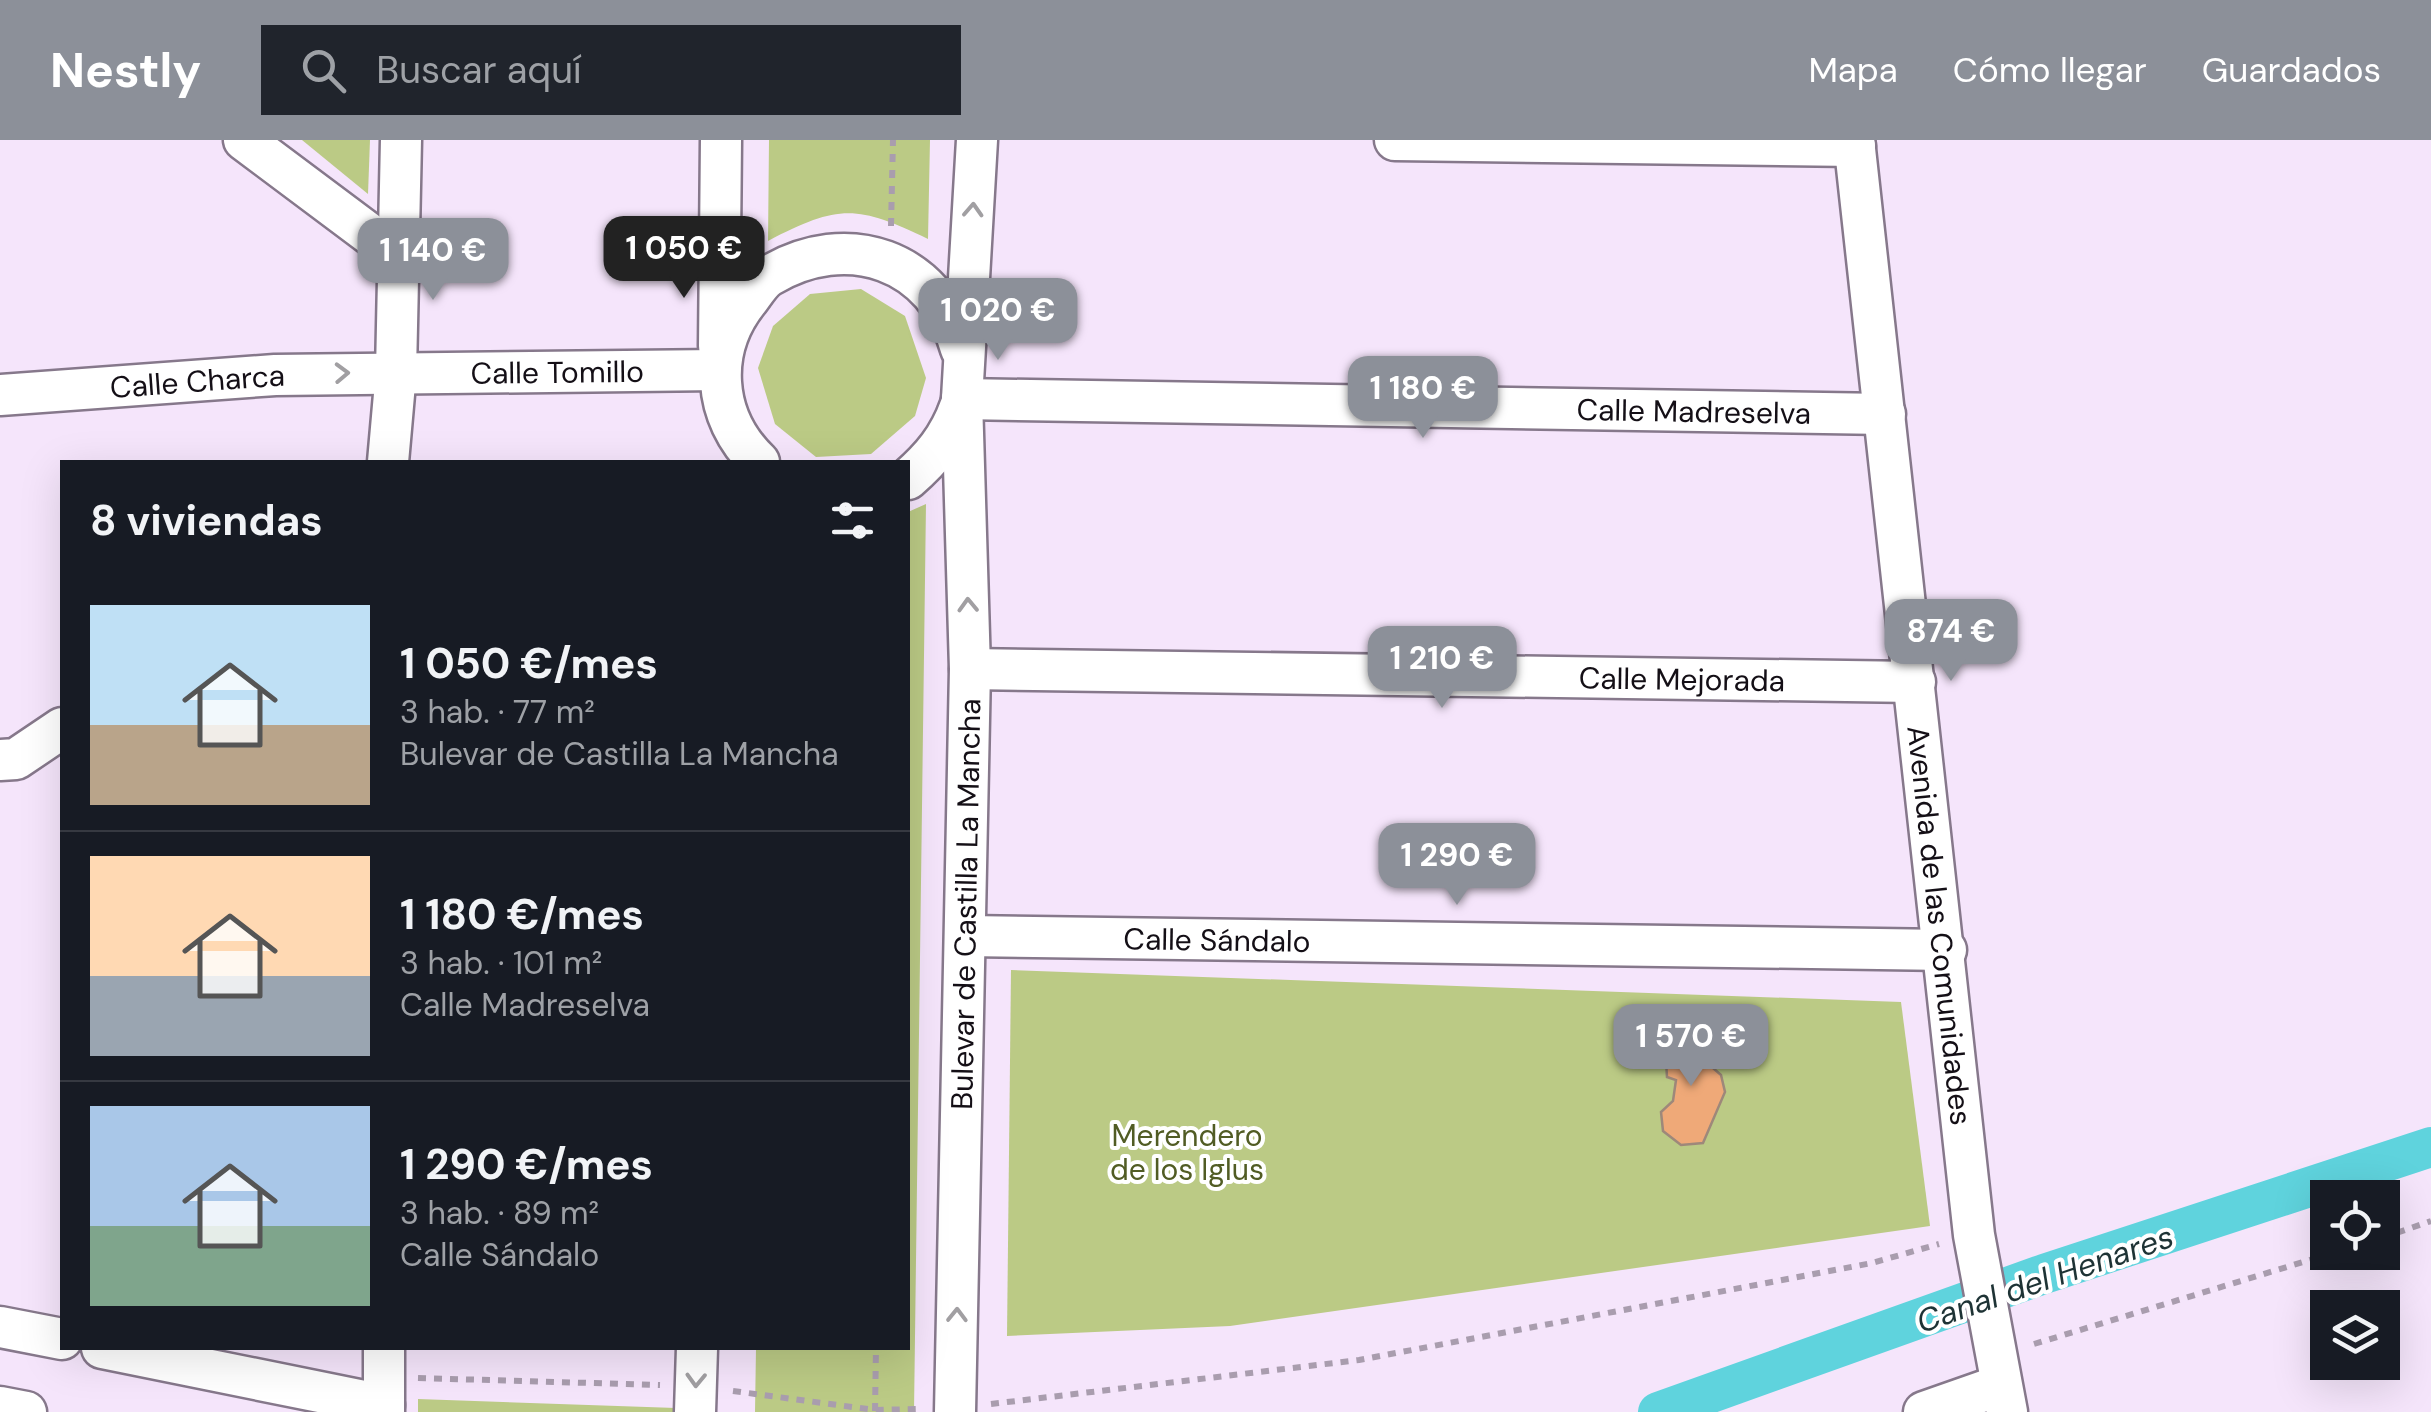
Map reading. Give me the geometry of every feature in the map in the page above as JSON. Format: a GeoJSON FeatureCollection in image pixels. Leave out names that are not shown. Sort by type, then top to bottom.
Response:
{"type":"FeatureCollection","features":[{"type":"Feature","properties":{"kind":"street"},"geometry":{"type":"LineString","coordinates":[[244,140],[399,256]]}},
{"type":"Feature","properties":{"kind":"street"},"geometry":{"type":"LineString","coordinates":[[388,460],[396,372],[401,140]]}},
{"type":"Feature","properties":{"kind":"street","name":"Bulevar de Castilla La Mancha"},"geometry":{"type":"LineString","coordinates":[[715,460],[721,140]]}},
{"type":"Feature","properties":{"kind":"street","name":"Bulevar de Castilla La Mancha"},"geometry":{"type":"LineString","coordinates":[[910,477],[932,458],[952,428],[962,399],[978,140]]}},
{"type":"Feature","properties":{"kind":"street"},"geometry":{"type":"LineString","coordinates":[[1395,140],[1854,143]]}},
{"type":"Feature","properties":{"kind":"street","name":"Avenida de las Comunidades"},"geometry":{"type":"LineString","coordinates":[[1854,143],[1946,950],[1974,1234],[2001,1384]]}},
{"type":"Feature","properties":{"kind":"street","name":"Bulevar de Castilla La Mancha"},"geometry":{"type":"LineString","coordinates":[[757,460],[742,446],[724,408],[719,370],[731,320],[766,278],[822,253],[862,253],[900,267],[938,298],[954,326],[963,358],[970,669],[955,1410]]}},
{"type":"Feature","properties":{"kind":"street","name":"Calle Tomillo"},"geometry":{"type":"LineString","coordinates":[[396,372],[719,370]]}},
{"type":"Feature","properties":{"kind":"street","name":"Calle Charca"},"geometry":{"type":"LineString","coordinates":[[0,395],[275,375],[396,372]]}},
{"type":"Feature","properties":{"kind":"street","name":"Calle Madreselva"},"geometry":{"type":"LineString","coordinates":[[962,399],[1885,414]]}},
{"type":"Feature","properties":{"kind":"street","name":"Calle Mejorada"},"geometry":{"type":"LineString","coordinates":[[970,669],[1915,682]]}},
{"type":"Feature","properties":{"kind":"street"},"geometry":{"type":"LineString","coordinates":[[0,760],[16,759],[60,729]]}},
{"type":"Feature","properties":{"kind":"street","name":"Calle Sándalo"},"geometry":{"type":"LineString","coordinates":[[967,936],[1946,950]]}},
{"type":"Feature","properties":{"kind":"street"},"geometry":{"type":"LineString","coordinates":[[0,1326],[60,1340]]}},
{"type":"Feature","properties":{"kind":"street"},"geometry":{"type":"LineString","coordinates":[[117,1350],[384,1386]]}},
{"type":"Feature","properties":{"kind":"street"},"geometry":{"type":"LineString","coordinates":[[1924,1412],[2001,1384]]}},
{"type":"Feature","properties":{"kind":"street"},"geometry":{"type":"LineString","coordinates":[[0,1407],[26,1412]]}},
{"type":"Feature","properties":{"kind":"path"},"geometry":{"type":"LineString","coordinates":[[887,262],[893,140]]}},
{"type":"Feature","properties":{"kind":"path"},"geometry":{"type":"LineString","coordinates":[[2400,1232],[2431,1221]]}},
{"type":"Feature","properties":{"kind":"path"},"geometry":{"type":"LineString","coordinates":[[384,1386],[696,1382],[874,1411],[955,1410],[1358,1360],[1872,1263],[1974,1234]]}},
{"type":"Feature","properties":{"kind":"path"},"geometry":{"type":"LineString","coordinates":[[2001,1384],[2310,1262]]}},
{"type":"Feature","properties":{"kind":"path"},"geometry":{"type":"LineString","coordinates":[[874,1411],[876,1350]]}},
{"type":"Feature","properties":{"kind":"green space"},"geometry":{"type":"Polygon","coordinates":[[[302,140],[370,140],[368,194],[302,140]]]}},
{"type":"Feature","properties":{"kind":"green space"},"geometry":{"type":"Polygon","coordinates":[[[769,140],[930,140],[928,239],[883,220],[848,213],[813,220],[768,241],[769,140]]]}},
{"type":"Feature","properties":{"kind":"green space"},"geometry":{"type":"Polygon","coordinates":[[[861,289],[905,316],[926,378],[915,416],[871,454],[816,457],[775,424],[758,368],[773,326],[810,294],[861,289]]]}},
{"type":"Feature","properties":{"kind":"green space"},"geometry":{"type":"Polygon","coordinates":[[[926,504],[914,1412],[755,1412],[756,1350],[910,1350],[910,511],[926,504]]]}},
{"type":"Feature","properties":{"kind":"green space","name":"Merendero de los Iglus"},"geometry":{"type":"Polygon","coordinates":[[[1011,970],[1901,1002],[1930,1226],[1230,1326],[1007,1336],[1011,970]]]}},
{"type":"Feature","properties":{"kind":"green space"},"geometry":{"type":"Polygon","coordinates":[[[418,1399],[676,1408],[676,1412],[418,1412],[418,1399]]]}},
{"type":"Feature","properties":{"kind":"building"},"geometry":{"type":"Polygon","coordinates":[[[1695,1032],[1708,1041],[1715,1059],[1713,1068],[1721,1075],[1725,1092],[1703,1143],[1681,1145],[1663,1131],[1661,1112],[1673,1101],[1676,1080],[1667,1077],[1665,1044],[1677,1033],[1695,1032]]]}},
{"type":"Feature","properties":{"kind":"waterway","name":"Canal del Henares"},"geometry":{"type":"LineString","coordinates":[[1658,1412],[2044,1274],[2431,1147]]}}]}
